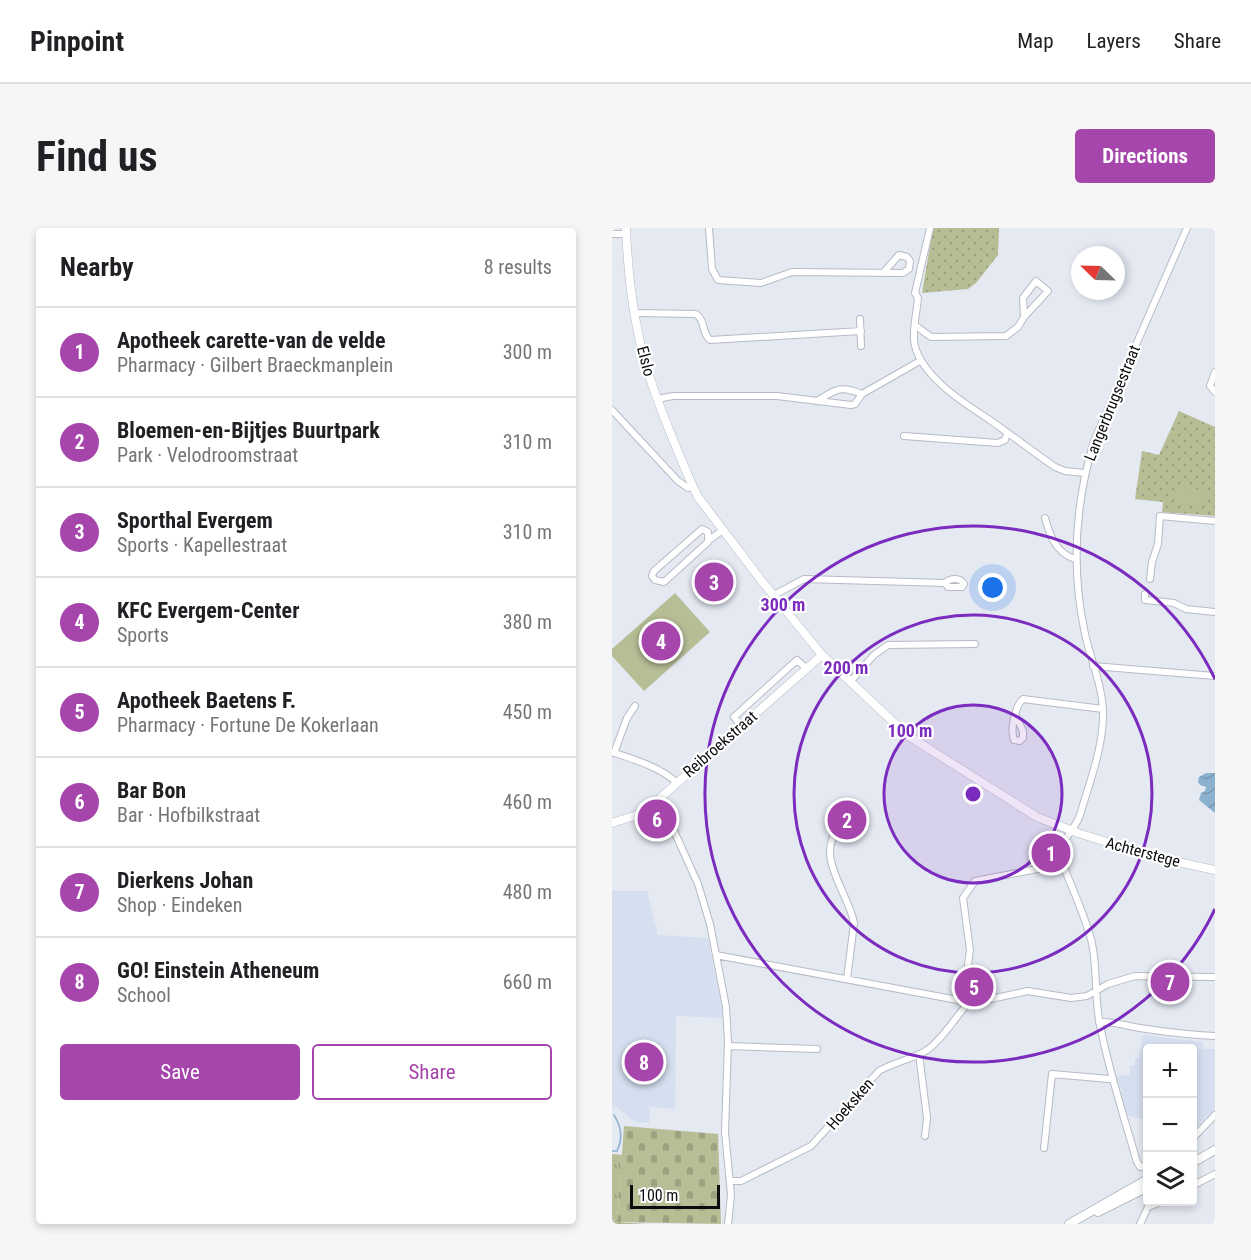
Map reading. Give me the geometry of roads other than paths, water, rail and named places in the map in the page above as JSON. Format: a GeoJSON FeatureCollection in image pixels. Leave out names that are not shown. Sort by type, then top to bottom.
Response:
{"type":"FeatureCollection","features":[{"type":"Feature","properties":{"kind":"main road"},"geometry":{"type":"LineString","coordinates":[[1197,1155],[1215,1148]]}},
{"type":"Feature","properties":{"kind":"main road"},"geometry":{"type":"LineString","coordinates":[[1197,1160],[1215,1148]]}},
{"type":"Feature","properties":{"kind":"main road"},"geometry":{"type":"LineString","coordinates":[[1071,1224],[1143,1182]]}},
{"type":"Feature","properties":{"kind":"main road"},"geometry":{"type":"LineString","coordinates":[[1071,1224],[1143,1189]]}},
{"type":"Feature","properties":{"kind":"street"},"geometry":{"type":"LineString","coordinates":[[709,228],[712,269],[718,280],[754,284],[792,272],[883,273]]}},
{"type":"Feature","properties":{"kind":"street"},"geometry":{"type":"LineString","coordinates":[[930,228],[915,293],[918,298],[914,340],[927,368],[946,390],[969,408],[1055,467],[1065,471],[1084,473]]}},
{"type":"Feature","properties":{"kind":"street","name":"Langerbrugsestraat"},"geometry":{"type":"LineString","coordinates":[[1063,864],[1060,853],[1080,815],[1099,749],[1102,730],[1103,709],[1078,602],[1075,559],[1077,518],[1084,473],[1094,441],[1187,228]]}},
{"type":"Feature","properties":{"kind":"street"},"geometry":{"type":"LineString","coordinates":[[612,234],[626,231]]}},
{"type":"Feature","properties":{"kind":"street","name":"Elslo"},"geometry":{"type":"LineString","coordinates":[[626,231],[635,312],[642,348],[657,399],[693,487],[698,497],[774,596],[822,655],[850,682]]}},
{"type":"Feature","properties":{"kind":"street"},"geometry":{"type":"LineString","coordinates":[[916,326],[931,337],[1006,336],[1018,327],[1048,291],[1036,281],[1023,298],[1024,317]]}},
{"type":"Feature","properties":{"kind":"street"},"geometry":{"type":"LineString","coordinates":[[635,312],[696,314],[702,319],[705,336],[710,340],[861,331]]}},
{"type":"Feature","properties":{"kind":"street"},"geometry":{"type":"LineString","coordinates":[[860,319],[861,346]]}},
{"type":"Feature","properties":{"kind":"street"},"geometry":{"type":"LineString","coordinates":[[657,399],[673,396],[777,396],[851,405],[855,404],[862,394],[918,362]]}},
{"type":"Feature","properties":{"kind":"street"},"geometry":{"type":"LineString","coordinates":[[1215,372],[1210,386],[1215,392]]}},
{"type":"Feature","properties":{"kind":"street"},"geometry":{"type":"LineString","coordinates":[[817,401],[832,391],[843,388],[849,388],[862,394]]}},
{"type":"Feature","properties":{"kind":"street"},"geometry":{"type":"LineString","coordinates":[[612,410],[678,481],[688,488],[693,487]]}},
{"type":"Feature","properties":{"kind":"street"},"geometry":{"type":"LineString","coordinates":[[904,436],[998,443],[1005,440],[1007,433]]}},
{"type":"Feature","properties":{"kind":"street"},"geometry":{"type":"LineString","coordinates":[[1150,579],[1152,562],[1158,544],[1160,516],[1215,521]]}},
{"type":"Feature","properties":{"kind":"street"},"geometry":{"type":"LineString","coordinates":[[1045,518],[1058,548],[1075,559]]}},
{"type":"Feature","properties":{"kind":"street"},"geometry":{"type":"LineString","coordinates":[[709,540],[708,532],[702,529],[698,531],[657,567],[652,573],[653,578],[658,582],[664,582],[723,530]]}},
{"type":"Feature","properties":{"kind":"street"},"geometry":{"type":"LineString","coordinates":[[774,596],[804,579],[945,583]]}},
{"type":"Feature","properties":{"kind":"street"},"geometry":{"type":"LineString","coordinates":[[1145,594],[1145,600],[1174,603],[1186,609],[1215,612]]}},
{"type":"Feature","properties":{"kind":"street"},"geometry":{"type":"LineString","coordinates":[[850,682],[874,655],[888,645],[975,644]]}},
{"type":"Feature","properties":{"kind":"street","name":"Reibroekstraat"},"geometry":{"type":"LineString","coordinates":[[612,823],[642,812],[657,801],[822,655]]}},
{"type":"Feature","properties":{"kind":"street"},"geometry":{"type":"LineString","coordinates":[[1094,666],[1215,676]]}},
{"type":"Feature","properties":{"kind":"street","name":"Achterstege"},"geometry":{"type":"LineString","coordinates":[[850,682],[907,735],[1037,817],[1072,831],[1151,856],[1215,870]]}},
{"type":"Feature","properties":{"kind":"street"},"geometry":{"type":"LineString","coordinates":[[1016,716],[1018,705],[1023,699],[1103,709]]}},
{"type":"Feature","properties":{"kind":"street"},"geometry":{"type":"LineString","coordinates":[[634,706],[613,752],[671,777],[676,782]]}},
{"type":"Feature","properties":{"kind":"street"},"geometry":{"type":"LineString","coordinates":[[657,801],[670,822],[698,884],[716,955],[727,1014],[725,1132],[730,1180],[728,1224]]}},
{"type":"Feature","properties":{"kind":"street"},"geometry":{"type":"LineString","coordinates":[[841,826],[833,839],[831,855],[834,874],[854,923],[847,979]]}},
{"type":"Feature","properties":{"kind":"street"},"geometry":{"type":"LineString","coordinates":[[965,1004],[970,950],[963,898],[972,883],[1063,864],[1081,906],[1091,940],[1099,1022],[1137,1162],[1143,1165]]}},
{"type":"Feature","properties":{"kind":"street"},"geometry":{"type":"LineString","coordinates":[[716,955],[965,1004],[1016,992],[1040,992],[1071,998],[1087,996],[1118,980],[1135,976],[1215,977]]}},
{"type":"Feature","properties":{"kind":"street","name":"Hoeksken"},"geometry":{"type":"LineString","coordinates":[[730,1180],[741,1181],[811,1146],[879,1071],[890,1064],[919,1054],[936,1043],[965,1004]]}},
{"type":"Feature","properties":{"kind":"street"},"geometry":{"type":"LineString","coordinates":[[1099,1022],[1123,1023],[1188,1035],[1215,1036]]}},
{"type":"Feature","properties":{"kind":"street"},"geometry":{"type":"LineString","coordinates":[[728,1046],[817,1049]]}},
{"type":"Feature","properties":{"kind":"street"},"geometry":{"type":"LineString","coordinates":[[919,1054],[927,1118],[925,1136]]}},
{"type":"Feature","properties":{"kind":"street"},"geometry":{"type":"LineString","coordinates":[[1044,1148],[1052,1074],[1113,1078]]}},
{"type":"Feature","properties":{"kind":"street"},"geometry":{"type":"LineString","coordinates":[[1197,1134],[1215,1115]]}},
{"type":"Feature","properties":{"kind":"street"},"geometry":{"type":"LineString","coordinates":[[1197,1183],[1215,1174]]}},
{"type":"Feature","properties":{"kind":"street"},"geometry":{"type":"LineString","coordinates":[[1140,1224],[1151,1206]]}},
{"type":"Feature","properties":{"kind":"water"},"geometry":{"type":"Polygon","coordinates":[[[1206,773],[1215,773],[1215,813],[1199,800],[1206,787],[1200,785],[1199,777],[1206,773]]]}},
{"type":"Feature","properties":{"kind":"waterway"},"geometry":{"type":"LineString","coordinates":[[612,1151],[617,1151],[621,1137],[614,1115]]}},
{"type":"Feature","properties":{"kind":"place","name":"Sporthal Evergem"},"geometry":{"type":"Point","coordinates":[714,582]}},
{"type":"Feature","properties":{"kind":"place","name":"KFC Evergem-Center"},"geometry":{"type":"Point","coordinates":[661,641]}},
{"type":"Feature","properties":{"kind":"place","name":"Bar Bon"},"geometry":{"type":"Point","coordinates":[657,819]}},
{"type":"Feature","properties":{"kind":"place","name":"Bloemen-en-Bijtjes Buurtpark"},"geometry":{"type":"Point","coordinates":[847,820]}},
{"type":"Feature","properties":{"kind":"place","name":"Apotheek carette-van de velde"},"geometry":{"type":"Point","coordinates":[1051,853]}},
{"type":"Feature","properties":{"kind":"place","name":"Dierkens Johan"},"geometry":{"type":"Point","coordinates":[1170,982]}},
{"type":"Feature","properties":{"kind":"place","name":"Apotheek Baetens F."},"geometry":{"type":"Point","coordinates":[974,987]}},
{"type":"Feature","properties":{"kind":"place","name":"GO! Einstein Atheneum"},"geometry":{"type":"Point","coordinates":[644,1062]}}]}
